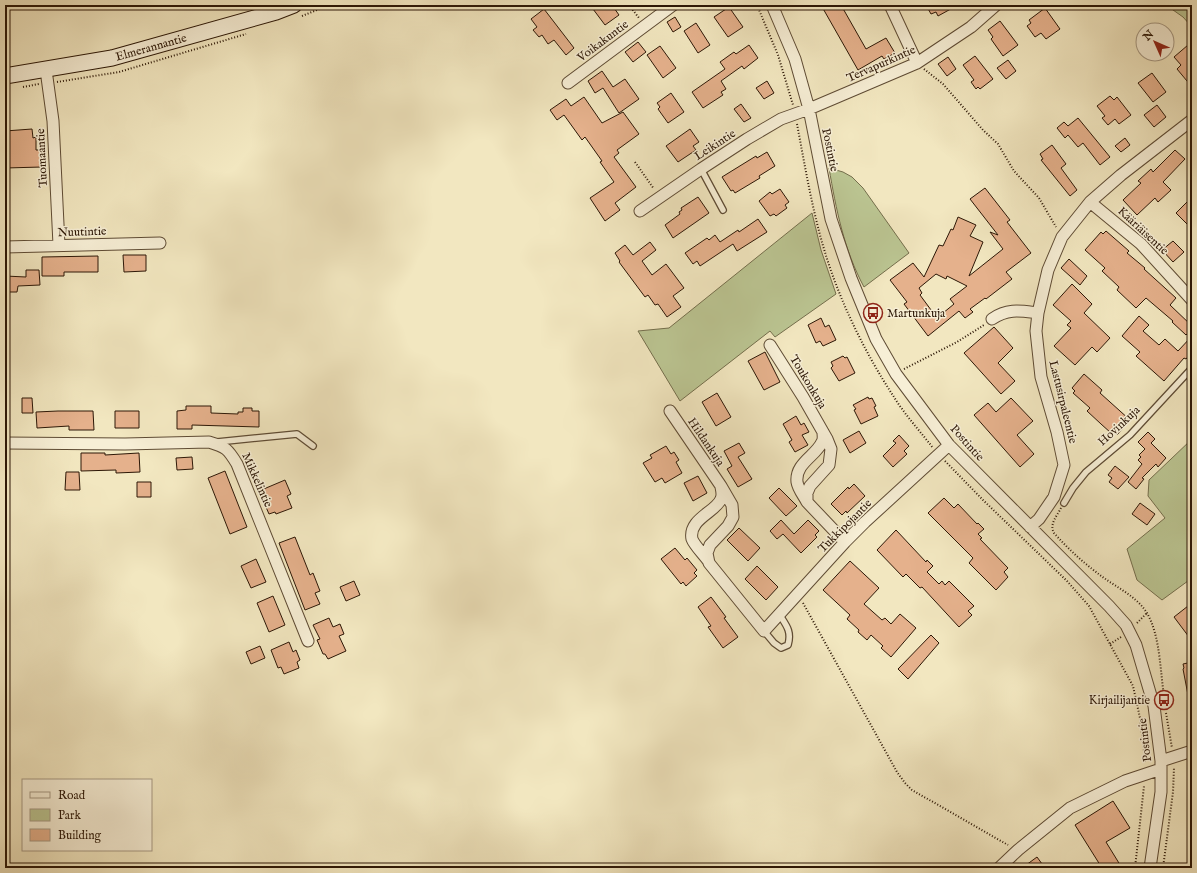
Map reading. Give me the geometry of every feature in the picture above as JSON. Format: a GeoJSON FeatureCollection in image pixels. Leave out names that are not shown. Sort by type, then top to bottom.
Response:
{"type":"FeatureCollection","features":[{"type":"Feature","properties":{"kind":"street","name":"Elmerannantie"},"geometry":{"type":"LineString","coordinates":[[5,76],[112,58],[276,12],[294,5]]}},
{"type":"Feature","properties":{"kind":"street","name":"Voikakuntie"},"geometry":{"type":"LineString","coordinates":[[568,83],[673,5]]}},
{"type":"Feature","properties":{"kind":"street","name":"Postintie"},"geometry":{"type":"LineString","coordinates":[[772,5],[795,58],[809,109],[832,219],[851,278],[876,339],[896,374],[949,445],[1109,606],[1126,625],[1136,645],[1154,706],[1161,765],[1161,792],[1150,868]]}},
{"type":"Feature","properties":{"kind":"street"},"geometry":{"type":"LineString","coordinates":[[890,5],[917,64]]}},
{"type":"Feature","properties":{"kind":"street","name":"Tervapurkintie"},"geometry":{"type":"LineString","coordinates":[[809,109],[917,64],[971,27],[996,5]]}},
{"type":"Feature","properties":{"kind":"street","name":"Tuomaantie"},"geometry":{"type":"LineString","coordinates":[[46,70],[53,120],[59,246]]}},
{"type":"Feature","properties":{"kind":"street","name":"Leikintie"},"geometry":{"type":"LineString","coordinates":[[640,211],[701,169],[771,125],[795,113],[809,109]]}},
{"type":"Feature","properties":{"kind":"street","name":"Lastusirpaleentie"},"geometry":{"type":"LineString","coordinates":[[1030,527],[1040,519],[1054,497],[1064,465],[1058,432],[1041,376],[1036,331],[1038,313],[1048,270],[1062,237],[1090,202],[1121,175],[1192,120]]}},
{"type":"Feature","properties":{"kind":"street","name":"Kääriäisentie"},"geometry":{"type":"LineString","coordinates":[[1090,202],[1141,244],[1192,300]]}},
{"type":"Feature","properties":{"kind":"street","name":"Nuutintie"},"geometry":{"type":"LineString","coordinates":[[5,247],[160,243]]}},
{"type":"Feature","properties":{"kind":"street"},"geometry":{"type":"LineString","coordinates":[[992,319],[998,315],[1015,310],[1038,313]]}},
{"type":"Feature","properties":{"kind":"street","name":"Toukonkuja"},"geometry":{"type":"LineString","coordinates":[[770,346],[823,432],[831,449],[829,465],[810,486],[807,493],[808,502]]}},
{"type":"Feature","properties":{"kind":"street","name":"Hildankuja"},"geometry":{"type":"LineString","coordinates":[[670,411],[721,486],[732,505],[733,517],[728,526],[710,545],[707,553],[710,563]]}},
{"type":"Feature","properties":{"kind":"street"},"geometry":{"type":"LineString","coordinates":[[823,432],[823,441],[805,461],[798,474],[797,481],[800,490],[808,502],[845,542]]}},
{"type":"Feature","properties":{"kind":"street","name":"Mikkelintie"},"geometry":{"type":"LineString","coordinates":[[5,443],[125,444],[209,442],[221,446],[230,452],[237,464],[308,641]]}},
{"type":"Feature","properties":{"kind":"street","name":"Tukkipojantie"},"geometry":{"type":"LineString","coordinates":[[764,630],[845,542],[949,445]]}},
{"type":"Feature","properties":{"kind":"street"},"geometry":{"type":"LineString","coordinates":[[721,486],[723,495],[720,502],[706,513],[695,525],[692,532],[693,540],[764,630]]}},
{"type":"Feature","properties":{"kind":"street"},"geometry":{"type":"LineString","coordinates":[[999,868],[1018,850],[1070,808],[1192,751]]}},
{"type":"Feature","properties":{"kind":"lane"},"geometry":{"type":"LineString","coordinates":[[701,169],[723,210]]}},
{"type":"Feature","properties":{"kind":"lane","name":"Hovinkuja"},"geometry":{"type":"LineString","coordinates":[[1064,502],[1086,472],[1130,435],[1192,368]]}},
{"type":"Feature","properties":{"kind":"lane"},"geometry":{"type":"LineString","coordinates":[[209,442],[297,434],[312,446]]}},
{"type":"Feature","properties":{"kind":"lane"},"geometry":{"type":"LineString","coordinates":[[764,630],[774,643],[782,648],[788,645],[790,637],[787,627],[779,614]]}},
{"type":"Feature","properties":{"kind":"path"},"geometry":{"type":"LineString","coordinates":[[629,5],[645,26]]}},
{"type":"Feature","properties":{"kind":"path"},"geometry":{"type":"LineString","coordinates":[[757,5],[778,56],[794,107]]}},
{"type":"Feature","properties":{"kind":"path"},"geometry":{"type":"LineString","coordinates":[[917,64],[943,84],[983,130],[998,144],[1014,171],[1039,198],[1062,237]]}},
{"type":"Feature","properties":{"kind":"path"},"geometry":{"type":"LineString","coordinates":[[635,162],[659,197]]}},
{"type":"Feature","properties":{"kind":"path"},"geometry":{"type":"LineString","coordinates":[[896,374],[958,342],[992,319]]}},
{"type":"Feature","properties":{"kind":"path"},"geometry":{"type":"LineString","coordinates":[[798,593],[904,783],[918,794],[1018,850]]}},
{"type":"Feature","properties":{"kind":"path"},"geometry":{"type":"LineString","coordinates":[[1133,626],[1147,613]]}},
{"type":"Feature","properties":{"kind":"path"},"geometry":{"type":"LineString","coordinates":[[1110,644],[1122,636]]}},
{"type":"Feature","properties":{"kind":"path"},"geometry":{"type":"LineString","coordinates":[[1144,751],[1145,765]]}},
{"type":"Feature","properties":{"kind":"path"},"geometry":{"type":"LineString","coordinates":[[1163,868],[1173,792],[1174,764]]}},
{"type":"Feature","properties":{"kind":"path"},"geometry":{"type":"LineString","coordinates":[[1135,868],[1145,784]]}},
{"type":"Feature","properties":{"kind":"green space"},"geometry":{"type":"Polygon","coordinates":[[[1166,5],[1192,5],[1192,27],[1183,17],[1166,5]]]}},
{"type":"Feature","properties":{"kind":"green space"},"geometry":{"type":"Polygon","coordinates":[[[829,168],[843,172],[852,177],[863,188],[909,253],[864,287],[846,244],[838,214],[829,168]]]}},
{"type":"Feature","properties":{"kind":"green space"},"geometry":{"type":"Polygon","coordinates":[[[812,213],[821,250],[836,294],[775,337],[770,331],[680,401],[638,331],[669,328],[812,213]]]}},
{"type":"Feature","properties":{"kind":"green space"},"geometry":{"type":"Polygon","coordinates":[[[1192,439],[1192,578],[1162,600],[1137,580],[1127,549],[1165,518],[1148,496],[1149,480],[1192,439]]]}},
{"type":"Feature","properties":{"kind":"building"},"geometry":{"type":"Polygon","coordinates":[[[590,5],[612,5],[619,15],[605,25],[590,5]]]}},
{"type":"Feature","properties":{"kind":"building"},"geometry":{"type":"Polygon","coordinates":[[[821,5],[841,5],[866,49],[886,38],[895,53],[884,59],[882,56],[858,70],[821,5]]]}},
{"type":"Feature","properties":{"kind":"building"},"geometry":{"type":"Polygon","coordinates":[[[926,5],[958,5],[938,16],[936,12],[931,14],[926,5]]]}},
{"type":"Feature","properties":{"kind":"building"},"geometry":{"type":"Polygon","coordinates":[[[729,7],[743,27],[728,37],[714,17],[729,7]]]}},
{"type":"Feature","properties":{"kind":"building"},"geometry":{"type":"Polygon","coordinates":[[[1045,8],[1060,29],[1046,39],[1041,33],[1035,37],[1027,26],[1031,23],[1029,20],[1045,8]]]}},
{"type":"Feature","properties":{"kind":"building"},"geometry":{"type":"Polygon","coordinates":[[[544,9],[574,48],[566,55],[554,40],[548,44],[542,35],[539,37],[533,30],[537,27],[531,19],[544,9]]]}},
{"type":"Feature","properties":{"kind":"building"},"geometry":{"type":"Polygon","coordinates":[[[675,17],[681,27],[673,32],[667,22],[675,17]]]}},
{"type":"Feature","properties":{"kind":"building"},"geometry":{"type":"Polygon","coordinates":[[[1000,21],[1018,45],[1003,56],[991,39],[993,37],[988,30],[1000,21]]]}},
{"type":"Feature","properties":{"kind":"building"},"geometry":{"type":"Polygon","coordinates":[[[696,23],[710,45],[698,53],[684,31],[696,23]]]}},
{"type":"Feature","properties":{"kind":"building"},"geometry":{"type":"Polygon","coordinates":[[[638,42],[646,52],[633,62],[625,52],[638,42]]]}},
{"type":"Feature","properties":{"kind":"building"},"geometry":{"type":"Polygon","coordinates":[[[749,45],[758,58],[744,69],[742,66],[721,81],[726,89],[721,92],[723,95],[703,108],[692,92],[725,69],[720,62],[734,52],[736,54],[749,45]]]}},
{"type":"Feature","properties":{"kind":"building"},"geometry":{"type":"Polygon","coordinates":[[[1188,45],[1192,50],[1192,87],[1177,69],[1181,65],[1175,56],[1188,45]]]}},
{"type":"Feature","properties":{"kind":"building"},"geometry":{"type":"Polygon","coordinates":[[[660,46],[676,68],[663,78],[647,55],[660,46]]]}},
{"type":"Feature","properties":{"kind":"building"},"geometry":{"type":"Polygon","coordinates":[[[975,56],[993,79],[980,89],[978,87],[976,89],[971,82],[974,80],[963,65],[975,56]]]}},
{"type":"Feature","properties":{"kind":"building"},"geometry":{"type":"Polygon","coordinates":[[[948,57],[956,69],[947,76],[938,64],[948,57]]]}},
{"type":"Feature","properties":{"kind":"building"},"geometry":{"type":"Polygon","coordinates":[[[1008,60],[1016,71],[1006,79],[997,68],[1008,60]]]}},
{"type":"Feature","properties":{"kind":"building"},"geometry":{"type":"Polygon","coordinates":[[[602,71],[613,87],[625,79],[639,99],[619,113],[603,88],[595,93],[588,81],[602,71]]]}},
{"type":"Feature","properties":{"kind":"building"},"geometry":{"type":"Polygon","coordinates":[[[1152,73],[1166,92],[1153,102],[1138,83],[1152,73]]]}},
{"type":"Feature","properties":{"kind":"building"},"geometry":{"type":"Polygon","coordinates":[[[767,81],[774,93],[764,99],[756,88],[767,81]]]}},
{"type":"Feature","properties":{"kind":"building"},"geometry":{"type":"Polygon","coordinates":[[[671,93],[684,112],[668,123],[658,109],[660,107],[657,103],[671,93]]]}},
{"type":"Feature","properties":{"kind":"building"},"geometry":{"type":"Polygon","coordinates":[[[1110,96],[1114,100],[1117,97],[1131,115],[1119,124],[1115,119],[1108,125],[1102,118],[1105,116],[1097,106],[1110,96]]]}},
{"type":"Feature","properties":{"kind":"building"},"geometry":{"type":"Polygon","coordinates":[[[584,97],[602,123],[623,112],[639,134],[617,150],[619,153],[614,157],[636,187],[615,203],[620,210],[605,221],[590,198],[614,182],[600,162],[602,161],[585,137],[582,140],[564,115],[557,120],[550,110],[566,99],[571,106],[584,97]]]}},
{"type":"Feature","properties":{"kind":"building"},"geometry":{"type":"Polygon","coordinates":[[[741,104],[751,118],[744,122],[734,109],[741,104]]]}},
{"type":"Feature","properties":{"kind":"building"},"geometry":{"type":"Polygon","coordinates":[[[1157,105],[1166,117],[1154,127],[1144,115],[1157,105]]]}},
{"type":"Feature","properties":{"kind":"building"},"geometry":{"type":"Polygon","coordinates":[[[1078,118],[1110,157],[1100,165],[1083,143],[1078,147],[1068,135],[1065,138],[1057,128],[1064,122],[1068,126],[1078,118]]]}},
{"type":"Feature","properties":{"kind":"building"},"geometry":{"type":"Polygon","coordinates":[[[32,129],[33,138],[36,137],[36,150],[42,150],[42,167],[5,168],[5,131],[32,129]]]}},
{"type":"Feature","properties":{"kind":"building"},"geometry":{"type":"Polygon","coordinates":[[[690,129],[699,142],[693,146],[696,150],[678,162],[666,146],[690,129]]]}},
{"type":"Feature","properties":{"kind":"building"},"geometry":{"type":"Polygon","coordinates":[[[1125,138],[1130,145],[1121,152],[1115,146],[1125,138]]]}},
{"type":"Feature","properties":{"kind":"building"},"geometry":{"type":"Polygon","coordinates":[[[1052,145],[1066,164],[1061,168],[1077,190],[1070,196],[1041,160],[1043,159],[1040,154],[1052,145]]]}},
{"type":"Feature","properties":{"kind":"building"},"geometry":{"type":"Polygon","coordinates":[[[1175,150],[1185,159],[1163,182],[1171,190],[1158,202],[1155,198],[1137,215],[1123,200],[1141,183],[1138,181],[1151,169],[1153,172],[1175,150]]]}},
{"type":"Feature","properties":{"kind":"building"},"geometry":{"type":"Polygon","coordinates":[[[767,152],[775,166],[759,176],[760,178],[735,193],[733,190],[731,191],[722,177],[756,156],[757,158],[767,152]]]}},
{"type":"Feature","properties":{"kind":"building"},"geometry":{"type":"Polygon","coordinates":[[[985,188],[1010,220],[1007,222],[1031,253],[1006,272],[1012,279],[970,309],[973,312],[965,318],[959,311],[928,336],[904,304],[907,302],[890,280],[913,263],[924,277],[939,245],[943,246],[951,229],[953,230],[958,217],[976,225],[970,236],[983,242],[969,276],[1003,249],[990,232],[998,235],[970,199],[985,188]],[[936,274],[919,288],[922,293],[920,295],[937,318],[954,304],[950,299],[967,286],[947,276],[946,279],[936,274]]]}},
{"type":"Feature","properties":{"kind":"building"},"geometry":{"type":"Polygon","coordinates":[[[780,189],[789,202],[785,205],[787,208],[776,216],[774,214],[770,216],[759,201],[770,192],[772,194],[780,189]]]}},
{"type":"Feature","properties":{"kind":"building"},"geometry":{"type":"Polygon","coordinates":[[[698,197],[709,213],[673,238],[665,225],[680,214],[679,212],[682,210],[681,208],[698,197]]]}},
{"type":"Feature","properties":{"kind":"building"},"geometry":{"type":"Polygon","coordinates":[[[1188,201],[1192,206],[1192,229],[1176,213],[1188,201]]]}},
{"type":"Feature","properties":{"kind":"building"},"geometry":{"type":"Polygon","coordinates":[[[758,219],[767,232],[737,251],[733,244],[700,266],[697,261],[693,264],[685,253],[707,238],[709,240],[715,235],[720,242],[738,230],[739,232],[758,219]]]}},
{"type":"Feature","properties":{"kind":"building"},"geometry":{"type":"Polygon","coordinates":[[[1106,231],[1129,251],[1127,253],[1176,298],[1170,305],[1192,326],[1192,329],[1186,335],[1172,322],[1173,321],[1146,298],[1136,308],[1117,290],[1119,287],[1102,271],[1105,268],[1085,250],[1101,232],[1103,234],[1106,231]]]}},
{"type":"Feature","properties":{"kind":"building"},"geometry":{"type":"Polygon","coordinates":[[[1173,241],[1184,252],[1173,262],[1162,250],[1173,241]]]}},
{"type":"Feature","properties":{"kind":"building"},"geometry":{"type":"Polygon","coordinates":[[[650,242],[656,250],[642,261],[652,275],[666,264],[684,288],[673,296],[681,307],[667,317],[658,304],[655,305],[648,295],[645,297],[619,262],[620,261],[615,253],[625,245],[633,255],[650,242]]]}},
{"type":"Feature","properties":{"kind":"building"},"geometry":{"type":"Polygon","coordinates":[[[123,255],[146,255],[146,271],[124,272],[123,255]]]}},
{"type":"Feature","properties":{"kind":"building"},"geometry":{"type":"Polygon","coordinates":[[[98,256],[98,272],[64,272],[64,276],[42,276],[42,257],[98,256]]]}},
{"type":"Feature","properties":{"kind":"building"},"geometry":{"type":"Polygon","coordinates":[[[1069,259],[1087,276],[1080,285],[1061,268],[1069,259]]]}},
{"type":"Feature","properties":{"kind":"building"},"geometry":{"type":"Polygon","coordinates":[[[26,270],[39,270],[40,285],[18,286],[17,292],[5,292],[5,276],[26,277],[26,270]]]}},
{"type":"Feature","properties":{"kind":"building"},"geometry":{"type":"Polygon","coordinates":[[[1072,284],[1092,304],[1084,313],[1110,338],[1097,352],[1092,347],[1075,365],[1054,346],[1071,328],[1067,325],[1071,321],[1053,305],[1072,284]]]}},
{"type":"Feature","properties":{"kind":"building"},"geometry":{"type":"Polygon","coordinates":[[[1139,316],[1149,325],[1143,331],[1159,345],[1165,339],[1178,351],[1192,336],[1192,352],[1186,359],[1184,358],[1164,381],[1136,356],[1140,352],[1122,336],[1139,316]]]}},
{"type":"Feature","properties":{"kind":"building"},"geometry":{"type":"Polygon","coordinates":[[[821,318],[825,327],[829,325],[836,340],[823,346],[820,341],[816,343],[808,325],[821,318]]]}},
{"type":"Feature","properties":{"kind":"building"},"geometry":{"type":"Polygon","coordinates":[[[994,327],[1013,348],[998,363],[1015,381],[1001,394],[964,353],[994,327]]]}},
{"type":"Feature","properties":{"kind":"building"},"geometry":{"type":"Polygon","coordinates":[[[765,352],[780,382],[764,390],[748,361],[765,352]]]}},
{"type":"Feature","properties":{"kind":"building"},"geometry":{"type":"Polygon","coordinates":[[[843,356],[845,358],[847,357],[855,373],[839,381],[831,368],[833,366],[831,362],[843,356]]]}},
{"type":"Feature","properties":{"kind":"building"},"geometry":{"type":"Polygon","coordinates":[[[1084,374],[1102,390],[1100,393],[1130,420],[1117,435],[1113,431],[1111,433],[1087,411],[1090,408],[1073,393],[1075,391],[1072,388],[1084,374]]]}},
{"type":"Feature","properties":{"kind":"building"},"geometry":{"type":"Polygon","coordinates":[[[717,393],[731,417],[716,426],[702,402],[717,393]]]}},
{"type":"Feature","properties":{"kind":"building"},"geometry":{"type":"Polygon","coordinates":[[[868,397],[869,399],[872,398],[876,406],[874,407],[878,416],[861,424],[854,410],[856,409],[853,405],[868,397]]]}},
{"type":"Feature","properties":{"kind":"building"},"geometry":{"type":"Polygon","coordinates":[[[22,398],[32,398],[33,413],[22,413],[22,398]]]}},
{"type":"Feature","properties":{"kind":"building"},"geometry":{"type":"Polygon","coordinates":[[[1011,398],[1033,421],[1017,435],[1034,454],[1020,467],[974,415],[988,403],[996,412],[1011,398]]]}},
{"type":"Feature","properties":{"kind":"building"},"geometry":{"type":"Polygon","coordinates":[[[186,406],[211,406],[211,413],[238,414],[238,412],[243,412],[243,408],[252,408],[252,411],[259,411],[259,427],[192,425],[192,429],[177,429],[177,411],[186,410],[186,406]]]}},
{"type":"Feature","properties":{"kind":"building"},"geometry":{"type":"Polygon","coordinates":[[[93,411],[94,430],[69,430],[69,426],[37,428],[36,412],[93,411]]]}},
{"type":"Feature","properties":{"kind":"building"},"geometry":{"type":"Polygon","coordinates":[[[115,411],[139,411],[139,428],[115,428],[115,411]]]}},
{"type":"Feature","properties":{"kind":"building"},"geometry":{"type":"Polygon","coordinates":[[[796,416],[801,425],[804,423],[809,432],[802,435],[808,445],[795,452],[789,442],[792,440],[783,424],[796,416]]]}},
{"type":"Feature","properties":{"kind":"building"},"geometry":{"type":"Polygon","coordinates":[[[859,431],[866,443],[850,453],[843,440],[859,431]]]}},
{"type":"Feature","properties":{"kind":"building"},"geometry":{"type":"Polygon","coordinates":[[[1148,432],[1155,439],[1151,443],[1166,458],[1158,467],[1156,464],[1142,478],[1144,479],[1136,489],[1128,482],[1142,464],[1138,460],[1141,457],[1139,455],[1145,449],[1138,442],[1148,432]]]}},
{"type":"Feature","properties":{"kind":"building"},"geometry":{"type":"Polygon","coordinates":[[[899,435],[909,446],[904,451],[907,454],[893,467],[883,456],[896,443],[893,441],[899,435]]]}},
{"type":"Feature","properties":{"kind":"building"},"geometry":{"type":"Polygon","coordinates":[[[739,443],[745,453],[738,457],[752,479],[738,487],[727,469],[732,466],[724,451],[739,443]]]}},
{"type":"Feature","properties":{"kind":"building"},"geometry":{"type":"Polygon","coordinates":[[[666,446],[671,454],[674,452],[679,460],[676,462],[682,473],[665,483],[662,478],[655,482],[643,463],[652,458],[650,455],[666,446]]]}},
{"type":"Feature","properties":{"kind":"building"},"geometry":{"type":"Polygon","coordinates":[[[81,453],[105,453],[105,455],[139,453],[140,472],[116,473],[116,470],[81,471],[81,453]]]}},
{"type":"Feature","properties":{"kind":"building"},"geometry":{"type":"Polygon","coordinates":[[[192,457],[193,469],[177,470],[176,458],[192,457]]]}},
{"type":"Feature","properties":{"kind":"building"},"geometry":{"type":"Polygon","coordinates":[[[1115,466],[1129,477],[1118,489],[1109,482],[1112,478],[1108,475],[1115,466]]]}},
{"type":"Feature","properties":{"kind":"building"},"geometry":{"type":"Polygon","coordinates":[[[225,471],[247,527],[230,534],[208,478],[225,471]]]}},
{"type":"Feature","properties":{"kind":"building"},"geometry":{"type":"Polygon","coordinates":[[[66,472],[79,472],[80,490],[65,490],[66,472]]]}},
{"type":"Feature","properties":{"kind":"building"},"geometry":{"type":"Polygon","coordinates":[[[698,476],[707,493],[693,501],[684,483],[698,476]]]}},
{"type":"Feature","properties":{"kind":"building"},"geometry":{"type":"Polygon","coordinates":[[[285,480],[291,494],[287,496],[292,508],[276,514],[275,512],[269,514],[259,491],[285,480]]]}},
{"type":"Feature","properties":{"kind":"building"},"geometry":{"type":"Polygon","coordinates":[[[137,482],[151,482],[151,497],[137,497],[137,482]]]}},
{"type":"Feature","properties":{"kind":"building"},"geometry":{"type":"Polygon","coordinates":[[[854,484],[865,496],[847,513],[846,511],[842,515],[831,504],[848,487],[849,489],[854,484]]]}},
{"type":"Feature","properties":{"kind":"building"},"geometry":{"type":"Polygon","coordinates":[[[779,488],[797,506],[786,516],[769,498],[779,488]]]}},
{"type":"Feature","properties":{"kind":"building"},"geometry":{"type":"Polygon","coordinates":[[[944,498],[954,508],[958,504],[977,524],[978,523],[984,529],[978,534],[982,538],[980,539],[1008,568],[1004,572],[1008,577],[996,590],[969,563],[973,558],[928,513],[944,498]]]}},
{"type":"Feature","properties":{"kind":"building"},"geometry":{"type":"Polygon","coordinates":[[[1140,503],[1155,514],[1147,525],[1132,514],[1140,503]]]}},
{"type":"Feature","properties":{"kind":"building"},"geometry":{"type":"Polygon","coordinates":[[[781,520],[794,534],[808,520],[819,531],[815,535],[817,537],[801,553],[783,534],[777,539],[770,531],[781,520]]]}},
{"type":"Feature","properties":{"kind":"building"},"geometry":{"type":"Polygon","coordinates":[[[739,528],[760,548],[748,561],[727,540],[739,528]]]}},
{"type":"Feature","properties":{"kind":"building"},"geometry":{"type":"Polygon","coordinates":[[[896,530],[926,562],[927,560],[933,566],[927,572],[939,584],[942,581],[945,585],[949,581],[974,606],[968,611],[972,615],[959,627],[922,587],[920,588],[906,574],[903,577],[877,550],[896,530]]]}},
{"type":"Feature","properties":{"kind":"building"},"geometry":{"type":"Polygon","coordinates":[[[295,537],[310,575],[313,573],[320,591],[315,593],[320,604],[305,610],[279,543],[295,537]]]}},
{"type":"Feature","properties":{"kind":"building"},"geometry":{"type":"Polygon","coordinates":[[[675,548],[685,560],[687,558],[697,570],[694,573],[697,576],[686,586],[683,582],[681,584],[661,559],[675,548]]]}},
{"type":"Feature","properties":{"kind":"building"},"geometry":{"type":"Polygon","coordinates":[[[256,559],[266,582],[251,588],[241,566],[256,559]]]}},
{"type":"Feature","properties":{"kind":"building"},"geometry":{"type":"Polygon","coordinates":[[[850,561],[879,588],[864,604],[882,620],[885,618],[891,624],[900,614],[916,628],[891,657],[881,648],[883,646],[871,635],[867,640],[858,632],[859,630],[847,619],[850,615],[823,590],[850,561]]]}},
{"type":"Feature","properties":{"kind":"building"},"geometry":{"type":"Polygon","coordinates":[[[757,566],[778,587],[766,600],[745,579],[757,566]]]}},
{"type":"Feature","properties":{"kind":"building"},"geometry":{"type":"Polygon","coordinates":[[[354,581],[360,595],[346,601],[340,587],[354,581]]]}},
{"type":"Feature","properties":{"kind":"building"},"geometry":{"type":"Polygon","coordinates":[[[273,596],[285,625],[269,632],[257,603],[273,596]]]}},
{"type":"Feature","properties":{"kind":"building"},"geometry":{"type":"Polygon","coordinates":[[[711,597],[726,617],[724,618],[738,637],[723,648],[708,627],[711,626],[698,607],[711,597]]]}},
{"type":"Feature","properties":{"kind":"building"},"geometry":{"type":"Polygon","coordinates":[[[1188,606],[1192,610],[1192,641],[1174,617],[1188,606]]]}},
{"type":"Feature","properties":{"kind":"building"},"geometry":{"type":"Polygon","coordinates":[[[329,618],[333,627],[340,624],[344,634],[339,636],[346,651],[328,659],[325,654],[323,654],[317,640],[320,639],[313,625],[329,618]]]}},
{"type":"Feature","properties":{"kind":"building"},"geometry":{"type":"Polygon","coordinates":[[[931,635],[939,643],[908,679],[898,669],[931,635]]]}},
{"type":"Feature","properties":{"kind":"building"},"geometry":{"type":"Polygon","coordinates":[[[289,642],[293,652],[296,650],[300,660],[297,662],[299,668],[284,674],[281,667],[278,668],[271,650],[289,642]]]}},
{"type":"Feature","properties":{"kind":"building"},"geometry":{"type":"Polygon","coordinates":[[[260,646],[265,658],[251,664],[246,652],[260,646]]]}},
{"type":"Feature","properties":{"kind":"building"},"geometry":{"type":"Polygon","coordinates":[[[1192,662],[1192,694],[1188,695],[1183,664],[1192,662]]]}},
{"type":"Feature","properties":{"kind":"building"},"geometry":{"type":"Polygon","coordinates":[[[1113,801],[1130,828],[1106,842],[1122,868],[1102,868],[1075,825],[1113,801]]]}},
{"type":"Feature","properties":{"kind":"building"},"geometry":{"type":"Polygon","coordinates":[[[1037,857],[1045,868],[1022,868],[1037,857]]]}},
{"type":"Feature","properties":{"kind":"place","name":"Martunkuja"},"geometry":{"type":"Point","coordinates":[873,313]}},
{"type":"Feature","properties":{"kind":"place","name":"Kirjailijantie"},"geometry":{"type":"Point","coordinates":[1164,700]}}]}
